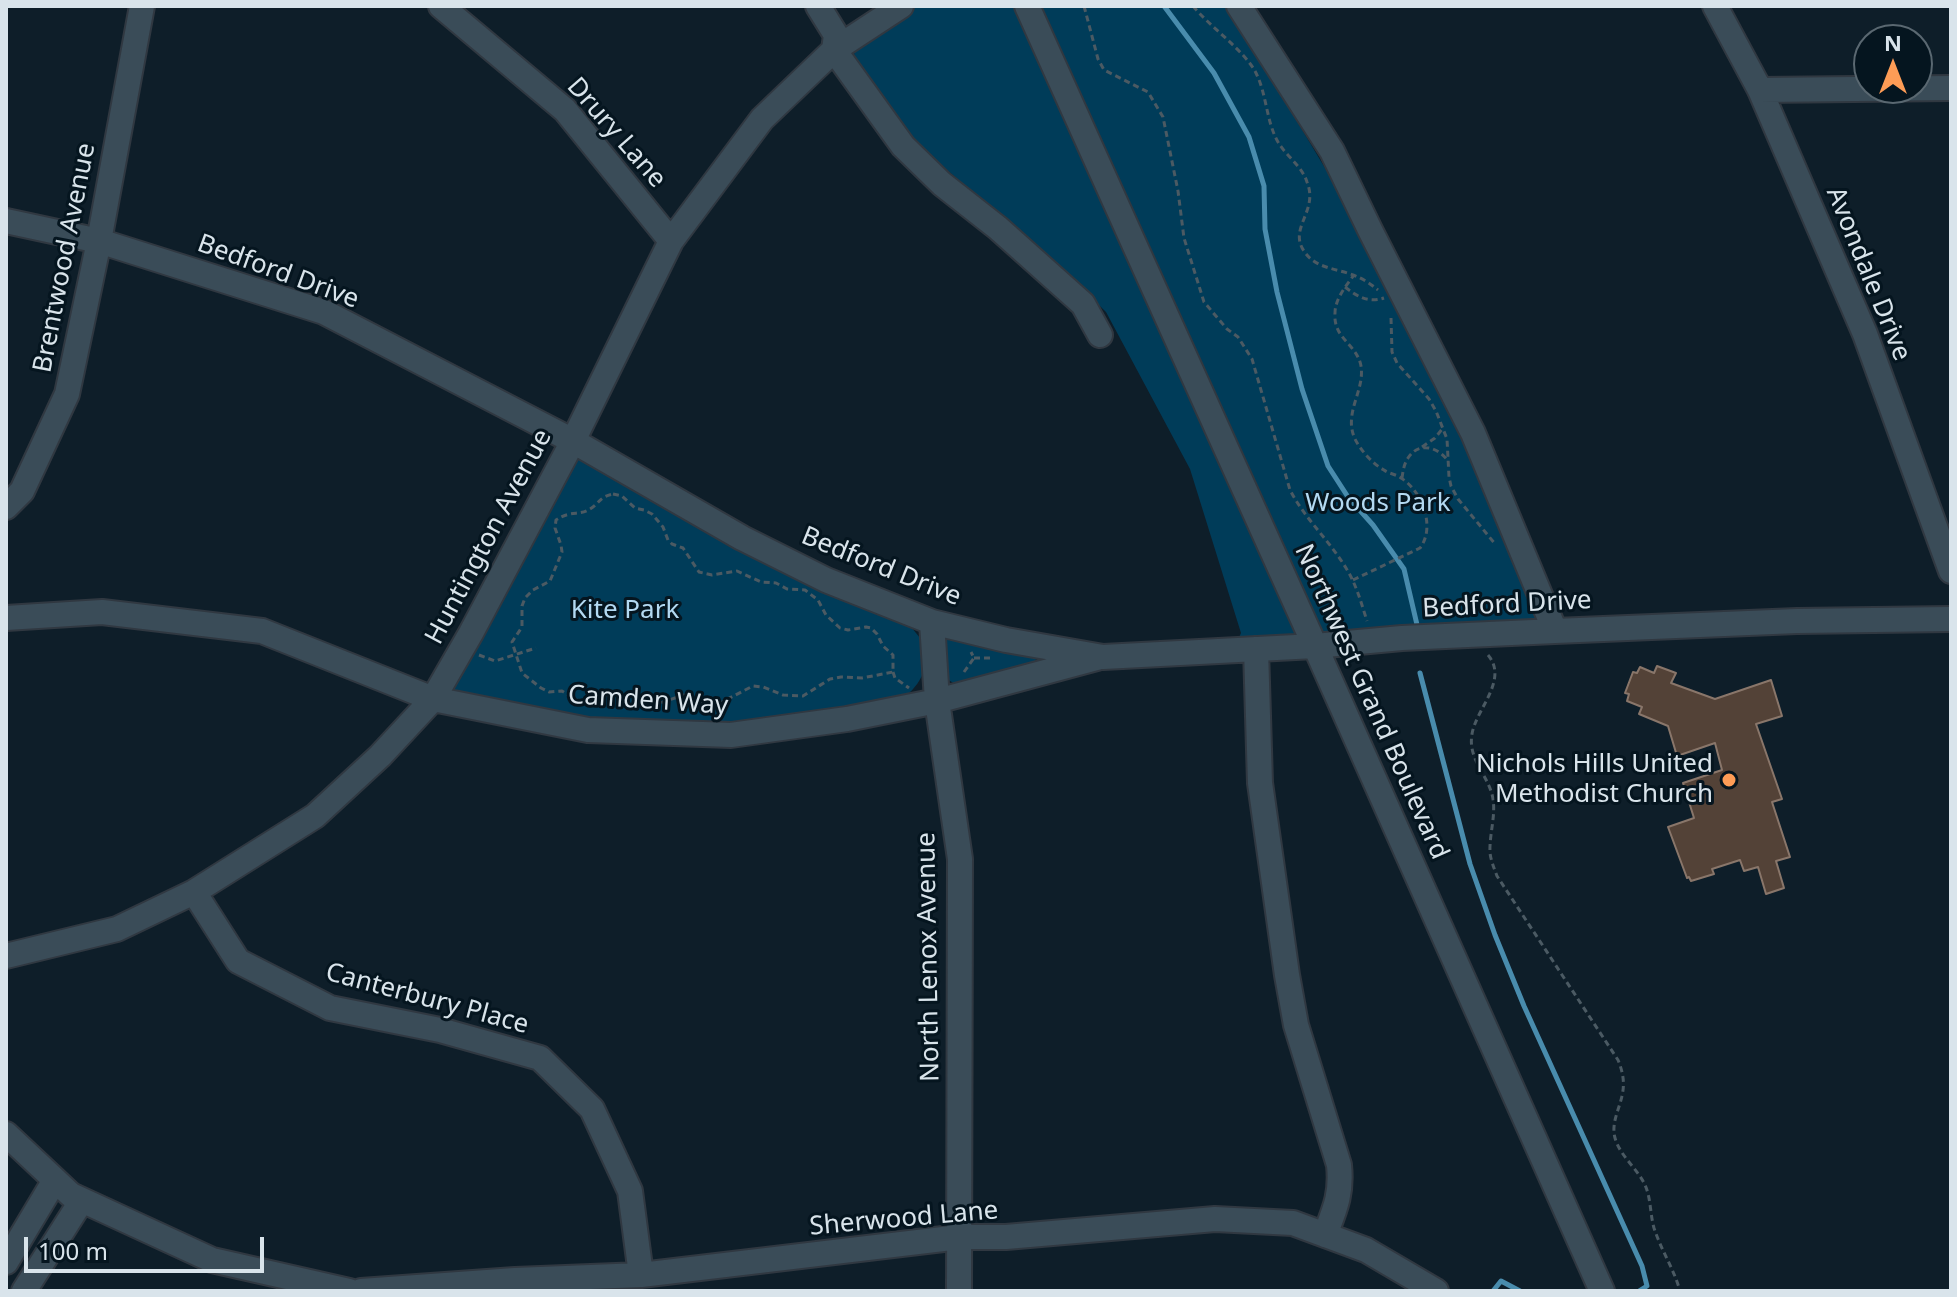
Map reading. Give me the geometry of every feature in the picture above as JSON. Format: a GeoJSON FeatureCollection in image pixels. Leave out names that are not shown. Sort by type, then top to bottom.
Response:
{"type":"FeatureCollection","features":[{"type":"Feature","properties":{"kind":"street","name":"Brentwood Avenue"},"geometry":{"type":"LineString","coordinates":[[6,507],[22,491],[67,394],[142,6]]}},
{"type":"Feature","properties":{"kind":"street","name":"Drury Lane"},"geometry":{"type":"LineString","coordinates":[[441,6],[565,110],[671,241]]}},
{"type":"Feature","properties":{"kind":"street"},"geometry":{"type":"LineString","coordinates":[[818,6],[836,35],[834,50],[903,146],[942,184],[998,228],[1083,304],[1100,335]]}},
{"type":"Feature","properties":{"kind":"street","name":"Huntington Avenue"},"geometry":{"type":"LineString","coordinates":[[6,956],[117,929],[194,892],[315,816],[380,756],[433,699],[466,642],[573,441],[671,241],[762,119],[834,50],[901,6]]}},
{"type":"Feature","properties":{"kind":"street","name":"Northwest Grand Boulevard"},"geometry":{"type":"LineString","coordinates":[[1027,6],[1602,1291]]}},
{"type":"Feature","properties":{"kind":"street"},"geometry":{"type":"LineString","coordinates":[[1239,6],[1332,151],[1473,433],[1555,631]]}},
{"type":"Feature","properties":{"kind":"street","name":"Avondale Drive"},"geometry":{"type":"LineString","coordinates":[[1715,6],[1760,90],[1865,334],[1951,571]]}},
{"type":"Feature","properties":{"kind":"street"},"geometry":{"type":"LineString","coordinates":[[1760,90],[1951,88]]}},
{"type":"Feature","properties":{"kind":"street","name":"Bedford Drive"},"geometry":{"type":"LineString","coordinates":[[6,221],[99,241],[324,312],[573,441],[770,552],[826,580],[944,625],[1006,640],[1103,657],[1555,631],[1797,621],[1951,619]]}},
{"type":"Feature","properties":{"kind":"street","name":"Camden Way"},"geometry":{"type":"LineString","coordinates":[[9,615],[102,612],[262,631],[433,699],[588,730],[731,735],[847,719],[942,700],[1103,657]]}},
{"type":"Feature","properties":{"kind":"street","name":"North Lenox Avenue"},"geometry":{"type":"LineString","coordinates":[[944,625],[942,700],[960,859],[959,1291]]}},
{"type":"Feature","properties":{"kind":"street"},"geometry":{"type":"LineString","coordinates":[[1256,649],[1260,783],[1287,975],[1296,1025],[1339,1165],[1341,1184],[1325,1235]]}},
{"type":"Feature","properties":{"kind":"street","name":"Canterbury Place"},"geometry":{"type":"LineString","coordinates":[[194,892],[238,961],[330,1008],[440,1030],[540,1058],[592,1109],[630,1191],[641,1275]]}},
{"type":"Feature","properties":{"kind":"street"},"geometry":{"type":"LineString","coordinates":[[6,1134],[71,1195],[212,1260],[349,1291]]}},
{"type":"Feature","properties":{"kind":"street"},"geometry":{"type":"LineString","coordinates":[[6,1262],[55,1180]]}},
{"type":"Feature","properties":{"kind":"street"},"geometry":{"type":"LineString","coordinates":[[24,1291],[82,1200]]}},
{"type":"Feature","properties":{"kind":"street","name":"Sherwood Lane"},"geometry":{"type":"LineString","coordinates":[[361,1291],[641,1275],[960,1237],[1006,1237],[1215,1219],[1293,1223],[1366,1250],[1436,1291]]}},
{"type":"Feature","properties":{"kind":"path"},"geometry":{"type":"LineString","coordinates":[[1084,6],[1098,59],[1104,70],[1148,92],[1163,117],[1184,238],[1204,302],[1238,337],[1252,359],[1290,490],[1353,580],[1370,640]]}},
{"type":"Feature","properties":{"kind":"path"},"geometry":{"type":"LineString","coordinates":[[1193,6],[1248,60],[1256,72],[1276,140],[1308,182],[1310,208],[1299,234],[1304,252],[1323,267],[1354,275],[1370,283],[1380,291],[1387,304]]}},
{"type":"Feature","properties":{"kind":"path"},"geometry":{"type":"LineString","coordinates":[[1353,580],[1420,548],[1426,540],[1427,531],[1424,508],[1418,497],[1402,478],[1376,465],[1355,439],[1352,413],[1361,365],[1357,355],[1342,339],[1335,320],[1335,308],[1354,275]]}},
{"type":"Feature","properties":{"kind":"path"},"geometry":{"type":"LineString","coordinates":[[1345,287],[1365,299],[1374,301],[1384,298]]}},
{"type":"Feature","properties":{"kind":"path"},"geometry":{"type":"LineString","coordinates":[[1391,317],[1392,352],[1397,363],[1429,399],[1447,439],[1451,486],[1501,553]]}},
{"type":"Feature","properties":{"kind":"path"},"geometry":{"type":"LineString","coordinates":[[1402,478],[1409,456],[1435,438],[1443,428]]}},
{"type":"Feature","properties":{"kind":"path"},"geometry":{"type":"LineString","coordinates":[[1419,449],[1438,451],[1448,461]]}},
{"type":"Feature","properties":{"kind":"path"},"geometry":{"type":"LineString","coordinates":[[613,494],[622,496],[635,508],[652,514],[663,527],[668,540],[683,548],[699,572],[712,575],[737,571],[761,582],[805,590],[818,600],[826,615],[840,628],[871,628],[893,655],[893,672],[862,678],[830,679],[803,696],[783,695],[753,686],[718,704],[703,704],[684,695],[657,704],[640,702],[616,693],[594,702],[580,702],[562,691],[549,692],[541,688],[522,673],[516,655],[512,642],[522,627],[525,598],[550,581],[562,552],[555,528],[556,520],[565,513],[591,509],[602,496],[613,494]]}},
{"type":"Feature","properties":{"kind":"path"},"geometry":{"type":"LineString","coordinates":[[1513,612],[1518,604],[1517,594]]}},
{"type":"Feature","properties":{"kind":"path"},"geometry":{"type":"LineString","coordinates":[[942,700],[974,658],[944,625]]}},
{"type":"Feature","properties":{"kind":"path"},"geometry":{"type":"LineString","coordinates":[[466,642],[471,651],[495,661],[536,648]]}},
{"type":"Feature","properties":{"kind":"path"},"geometry":{"type":"LineString","coordinates":[[1483,650],[1491,658],[1495,677],[1473,728],[1471,747],[1491,790],[1492,864],[1618,1060],[1624,1084],[1614,1136],[1645,1184],[1654,1227],[1680,1291]]}},
{"type":"Feature","properties":{"kind":"green space","name":"Woods Park"},"geometry":{"type":"Polygon","coordinates":[[[913,6],[1016,6],[1297,629],[1292,639],[1237,642],[1241,633],[1190,469],[1106,312],[1060,267],[912,140],[856,62],[854,54],[857,46],[913,6]]]}},
{"type":"Feature","properties":{"kind":"green space","name":"Woods Park"},"geometry":{"type":"Polygon","coordinates":[[[1038,6],[1228,6],[1328,173],[1471,451],[1538,614],[1536,621],[1322,635],[1038,6]]]}},
{"type":"Feature","properties":{"kind":"green space","name":"Kite Park"},"geometry":{"type":"Polygon","coordinates":[[[580,457],[910,625],[925,650],[925,666],[920,680],[903,698],[773,724],[610,726],[454,693],[452,686],[573,458],[580,457]]]}},
{"type":"Feature","properties":{"kind":"green space"},"geometry":{"type":"Polygon","coordinates":[[[951,636],[1034,655],[1036,659],[1034,663],[955,684],[947,679],[944,642],[951,636]]]}},
{"type":"Feature","properties":{"kind":"building","name":"Nichols Hills United Methodist Church"},"geometry":{"type":"Polygon","coordinates":[[[1657,666],[1676,673],[1671,683],[1715,699],[1771,680],[1782,716],[1756,724],[1782,799],[1772,802],[1790,857],[1776,861],[1784,888],[1766,894],[1758,867],[1744,871],[1740,860],[1712,869],[1714,874],[1691,881],[1687,878],[1668,827],[1694,818],[1683,783],[1722,770],[1715,743],[1677,756],[1668,726],[1639,714],[1642,707],[1627,701],[1629,694],[1625,693],[1633,672],[1637,673],[1640,667],[1654,673],[1657,666]]]}},
{"type":"Feature","properties":{"kind":"waterway"},"geometry":{"type":"LineString","coordinates":[[1164,6],[1214,73],[1249,137],[1264,186],[1265,229],[1277,292],[1302,389],[1328,466],[1404,569],[1418,629]]}},
{"type":"Feature","properties":{"kind":"waterway"},"geometry":{"type":"LineString","coordinates":[[1420,673],[1470,864],[1495,935],[1642,1266],[1647,1286],[1639,1291]]}},
{"type":"Feature","properties":{"kind":"waterway"},"geometry":{"type":"LineString","coordinates":[[1493,1291],[1501,1281],[1520,1291]]}},
{"type":"Feature","properties":{"kind":"place","name":"Nichols Hills United Methodist Church"},"geometry":{"type":"Point","coordinates":[1729,780]}}]}
